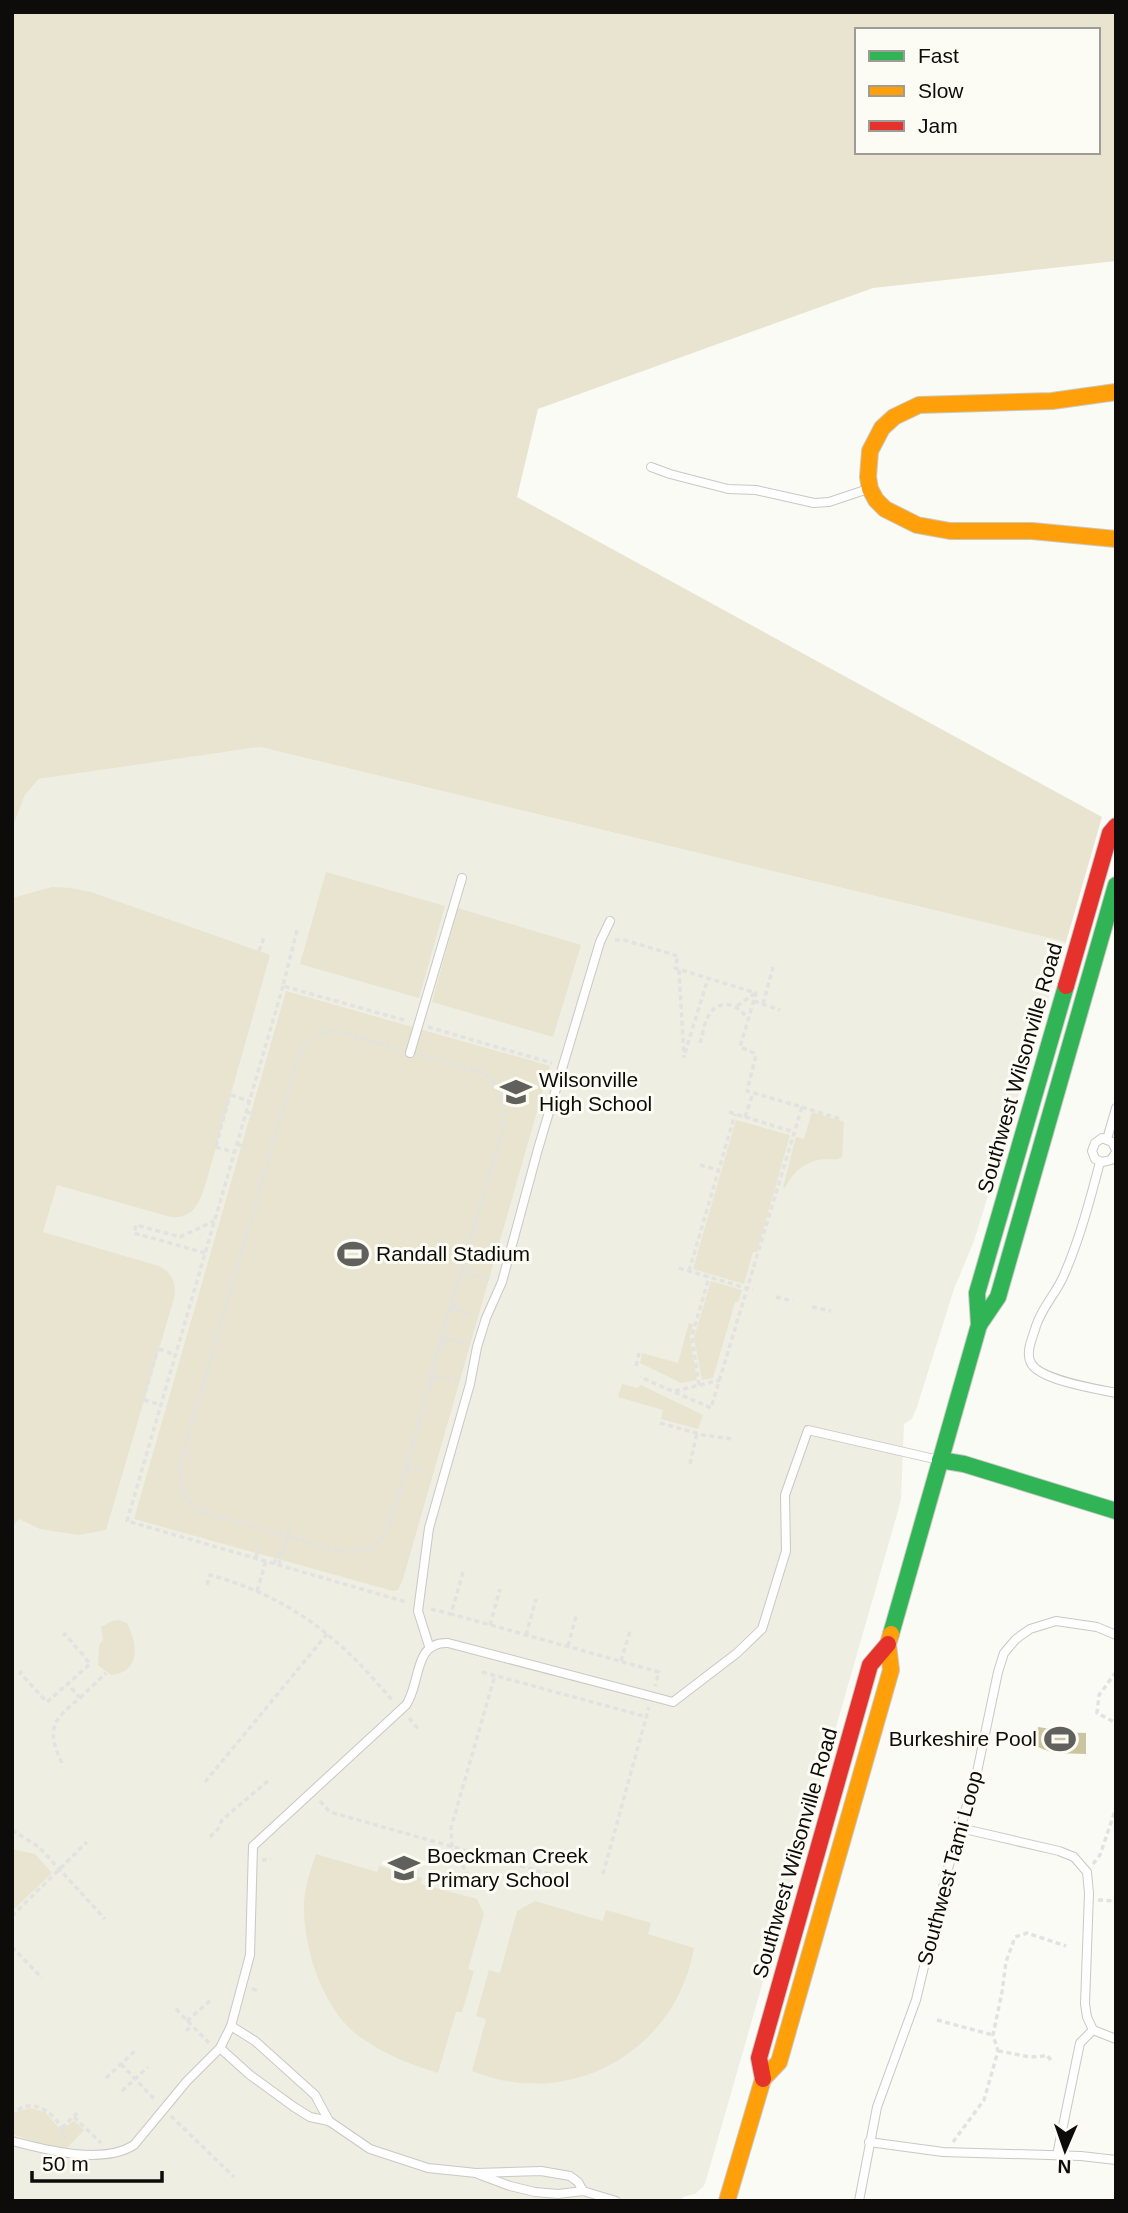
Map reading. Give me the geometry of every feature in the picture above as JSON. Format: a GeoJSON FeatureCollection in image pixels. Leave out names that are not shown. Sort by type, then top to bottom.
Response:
{"type":"FeatureCollection","features":[{"type":"Feature","properties":{"kind":"main road"},"geometry":{"type":"LineString","coordinates":[[1116,392],[1052,401],[919,405],[890,420],[877,434],[867,471],[869,489],[881,506],[899,517],[927,528],[972,532],[1075,534],[1116,539]]}},
{"type":"Feature","properties":{"kind":"main road","name":"Southwest Wilsonville Road"},"geometry":{"type":"LineString","coordinates":[[979,1325],[977,1293],[1110,833],[1116,826]]}},
{"type":"Feature","properties":{"kind":"main road","name":"Southwest Wilsonville Road"},"geometry":{"type":"LineString","coordinates":[[727,2201],[763,2079],[759,2057],[870,1665],[888,1644],[979,1325],[998,1297],[1116,885]]}},
{"type":"Feature","properties":{"kind":"main road"},"geometry":{"type":"LineString","coordinates":[[940,1460],[964,1464],[1116,1511]]}},
{"type":"Feature","properties":{"kind":"lane"},"geometry":{"type":"LineString","coordinates":[[651,467],[728,489],[756,490],[814,503],[829,502],[869,489]]}},
{"type":"Feature","properties":{"kind":"lane"},"geometry":{"type":"LineString","coordinates":[[410,1053],[462,878]]}},
{"type":"Feature","properties":{"kind":"lane"},"geometry":{"type":"LineString","coordinates":[[429,1646],[418,1606],[429,1528],[470,1384],[477,1347],[502,1282],[538,1149],[600,942],[610,920]]}},
{"type":"Feature","properties":{"kind":"lane"},"geometry":{"type":"LineString","coordinates":[[1107,1139],[1116,1108]]}},
{"type":"Feature","properties":{"kind":"lane"},"geometry":{"type":"LineString","coordinates":[[1100,1139],[1107,1139],[1114,1144],[1116,1152],[1110,1160],[1100,1162],[1093,1156],[1092,1146],[1100,1139]]}},
{"type":"Feature","properties":{"kind":"lane"},"geometry":{"type":"LineString","coordinates":[[1100,1162],[1084,1223],[1067,1268],[1058,1288],[1041,1310],[1029,1348],[1031,1362],[1038,1370],[1054,1378],[1116,1393]]}},
{"type":"Feature","properties":{"kind":"lane"},"geometry":{"type":"LineString","coordinates":[[12,2141],[63,2154],[125,2150],[134,2144],[187,2081],[218,2050],[231,2026],[250,1955],[253,1846],[401,1710],[411,1698],[422,1657],[429,1646],[438,1642],[448,1643],[673,1702],[737,1653],[762,1629],[786,1551],[785,1495],[808,1430],[940,1460]]}},
{"type":"Feature","properties":{"kind":"lane","name":"Southwest Tami Loop"},"geometry":{"type":"LineString","coordinates":[[859,2201],[877,2107],[916,2000],[928,1942],[977,1772],[1004,1653],[1016,1639],[1030,1629],[1056,1621],[1097,1627],[1116,1635]]}},
{"type":"Feature","properties":{"kind":"lane"},"geometry":{"type":"LineString","coordinates":[[960,1828],[1059,1851],[1074,1857],[1087,1872],[1087,2017],[1093,2030],[1116,2039]]}},
{"type":"Feature","properties":{"kind":"lane"},"geometry":{"type":"LineString","coordinates":[[231,2026],[255,2041],[315,2095],[329,2121]]}},
{"type":"Feature","properties":{"kind":"lane"},"geometry":{"type":"LineString","coordinates":[[1057,2155],[1080,2043],[1093,2030]]}},
{"type":"Feature","properties":{"kind":"lane"},"geometry":{"type":"LineString","coordinates":[[218,2050],[294,2107],[310,2117],[329,2121],[370,2149],[428,2168],[475,2173],[541,2171],[570,2176],[578,2182],[583,2191]]}},
{"type":"Feature","properties":{"kind":"lane"},"geometry":{"type":"LineString","coordinates":[[869,2142],[946,2152],[1057,2155],[1116,2160]]}},
{"type":"Feature","properties":{"kind":"lane"},"geometry":{"type":"LineString","coordinates":[[475,2173],[535,2192],[558,2194],[583,2191],[616,2201]]}},
{"type":"Feature","properties":{"kind":"path"},"geometry":{"type":"LineString","coordinates":[[296,930],[283,986],[127,1521],[418,1606],[659,1672],[603,1874]]}},
{"type":"Feature","properties":{"kind":"path"},"geometry":{"type":"LineString","coordinates":[[259,951],[265,935]]}},
{"type":"Feature","properties":{"kind":"path"},"geometry":{"type":"LineString","coordinates":[[611,942],[624,940],[678,956],[675,968],[679,970],[756,993]]}},
{"type":"Feature","properties":{"kind":"path"},"geometry":{"type":"LineString","coordinates":[[763,1004],[773,968]]}},
{"type":"Feature","properties":{"kind":"path"},"geometry":{"type":"LineString","coordinates":[[679,970],[684,1058],[708,978]]}},
{"type":"Feature","properties":{"kind":"path"},"geometry":{"type":"LineString","coordinates":[[283,986],[564,1066]]}},
{"type":"Feature","properties":{"kind":"path"},"geometry":{"type":"LineString","coordinates":[[756,993],[740,1047],[756,1055],[747,1091],[843,1120]]}},
{"type":"Feature","properties":{"kind":"path"},"geometry":{"type":"LineString","coordinates":[[700,1044],[708,1016],[714,1009],[723,1005],[737,1006],[756,993]]}},
{"type":"Feature","properties":{"kind":"path"},"geometry":{"type":"LineString","coordinates":[[754,1001],[780,1010]]}},
{"type":"Feature","properties":{"kind":"path"},"geometry":{"type":"LineString","coordinates":[[737,1006],[748,1020]]}},
{"type":"Feature","properties":{"kind":"path"},"geometry":{"type":"LineString","coordinates":[[336,1031],[481,1072],[490,1077],[501,1093],[505,1112],[503,1128],[467,1252],[388,1529],[380,1542],[364,1550],[346,1552],[195,1508],[184,1493],[181,1462],[295,1062],[304,1044],[318,1034],[336,1031]]}},
{"type":"Feature","properties":{"kind":"path"},"geometry":{"type":"LineString","coordinates":[[745,1117],[752,1093]]}},
{"type":"Feature","properties":{"kind":"path"},"geometry":{"type":"LineString","coordinates":[[234,1152],[216,1146],[231,1095],[249,1101]]}},
{"type":"Feature","properties":{"kind":"path"},"geometry":{"type":"LineString","coordinates":[[640,1377],[711,1408],[751,1289],[802,1107]]}},
{"type":"Feature","properties":{"kind":"path"},"geometry":{"type":"LineString","coordinates":[[246,1112],[255,1116]]}},
{"type":"Feature","properties":{"kind":"path"},"geometry":{"type":"LineString","coordinates":[[729,1112],[794,1132]]}},
{"type":"Feature","properties":{"kind":"path"},"geometry":{"type":"LineString","coordinates":[[689,1271],[735,1114]]}},
{"type":"Feature","properties":{"kind":"path"},"geometry":{"type":"LineString","coordinates":[[237,1144],[247,1145]]}},
{"type":"Feature","properties":{"kind":"path"},"geometry":{"type":"LineString","coordinates":[[700,1165],[718,1170]]}},
{"type":"Feature","properties":{"kind":"path"},"geometry":{"type":"LineString","coordinates":[[205,1253],[134,1233],[136,1225],[180,1237],[215,1221]]}},
{"type":"Feature","properties":{"kind":"path"},"geometry":{"type":"LineString","coordinates":[[467,1252],[465,1272],[502,1282]]}},
{"type":"Feature","properties":{"kind":"path"},"geometry":{"type":"LineString","coordinates":[[679,1268],[751,1289]]}},
{"type":"Feature","properties":{"kind":"path"},"geometry":{"type":"LineString","coordinates":[[699,1385],[692,1336],[709,1277]]}},
{"type":"Feature","properties":{"kind":"path"},"geometry":{"type":"LineString","coordinates":[[776,1297],[793,1301]]}},
{"type":"Feature","properties":{"kind":"path"},"geometry":{"type":"LineString","coordinates":[[452,1300],[456,1301],[454,1309],[486,1318]]}},
{"type":"Feature","properties":{"kind":"path"},"geometry":{"type":"LineString","coordinates":[[813,1307],[831,1311]]}},
{"type":"Feature","properties":{"kind":"path"},"geometry":{"type":"LineString","coordinates":[[690,1320],[696,1322]]}},
{"type":"Feature","properties":{"kind":"path"},"geometry":{"type":"LineString","coordinates":[[439,1344],[444,1345],[446,1338],[477,1347]]}},
{"type":"Feature","properties":{"kind":"path"},"geometry":{"type":"LineString","coordinates":[[161,1405],[144,1400],[158,1349],[176,1355]]}},
{"type":"Feature","properties":{"kind":"path"},"geometry":{"type":"LineString","coordinates":[[636,1366],[639,1353]]}},
{"type":"Feature","properties":{"kind":"path"},"geometry":{"type":"LineString","coordinates":[[428,1391],[435,1375],[470,1384]]}},
{"type":"Feature","properties":{"kind":"path"},"geometry":{"type":"LineString","coordinates":[[675,1391],[720,1380]]}},
{"type":"Feature","properties":{"kind":"path"},"geometry":{"type":"LineString","coordinates":[[660,1423],[732,1439]]}},
{"type":"Feature","properties":{"kind":"path"},"geometry":{"type":"LineString","coordinates":[[690,1464],[697,1433]]}},
{"type":"Feature","properties":{"kind":"path"},"geometry":{"type":"LineString","coordinates":[[406,1468],[425,1472]]}},
{"type":"Feature","properties":{"kind":"path"},"geometry":{"type":"LineString","coordinates":[[276,1564],[289,1528]]}},
{"type":"Feature","properties":{"kind":"path"},"geometry":{"type":"LineString","coordinates":[[257,1558],[259,1546]]}},
{"type":"Feature","properties":{"kind":"path"},"geometry":{"type":"LineString","coordinates":[[276,1564],[278,1552]]}},
{"type":"Feature","properties":{"kind":"path"},"geometry":{"type":"LineString","coordinates":[[257,1591],[265,1561]]}},
{"type":"Feature","properties":{"kind":"path"},"geometry":{"type":"LineString","coordinates":[[451,1614],[463,1572]]}},
{"type":"Feature","properties":{"kind":"path"},"geometry":{"type":"LineString","coordinates":[[207,1585],[210,1575],[257,1591],[300,1614],[327,1634],[419,1730]]}},
{"type":"Feature","properties":{"kind":"path"},"geometry":{"type":"LineString","coordinates":[[490,1625],[500,1589]]}},
{"type":"Feature","properties":{"kind":"path"},"geometry":{"type":"LineString","coordinates":[[526,1635],[536,1599]]}},
{"type":"Feature","properties":{"kind":"path"},"geometry":{"type":"LineString","coordinates":[[568,1646],[576,1616]]}},
{"type":"Feature","properties":{"kind":"path"},"geometry":{"type":"LineString","coordinates":[[621,1661],[630,1631]]}},
{"type":"Feature","properties":{"kind":"path"},"geometry":{"type":"LineString","coordinates":[[22,1671],[20,1673],[47,1702],[90,1664],[65,1634],[62,1636]]}},
{"type":"Feature","properties":{"kind":"path"},"geometry":{"type":"LineString","coordinates":[[205,1782],[327,1634]]}},
{"type":"Feature","properties":{"kind":"path"},"geometry":{"type":"LineString","coordinates":[[482,1672],[647,1717]]}},
{"type":"Feature","properties":{"kind":"path"},"geometry":{"type":"LineString","coordinates":[[1116,1672],[1100,1695],[1097,1713],[1116,1723]]}},
{"type":"Feature","properties":{"kind":"path"},"geometry":{"type":"LineString","coordinates":[[62,1763],[51,1737],[53,1728],[70,1706],[106,1673]]}},
{"type":"Feature","properties":{"kind":"path"},"geometry":{"type":"LineString","coordinates":[[472,1884],[452,1847],[451,1828],[495,1675]]}},
{"type":"Feature","properties":{"kind":"path"},"geometry":{"type":"LineString","coordinates":[[68,1683],[80,1698]]}},
{"type":"Feature","properties":{"kind":"path"},"geometry":{"type":"LineString","coordinates":[[210,1837],[222,1820],[269,1780]]}},
{"type":"Feature","properties":{"kind":"path"},"geometry":{"type":"LineString","coordinates":[[311,1793],[330,1812],[549,1874]]}},
{"type":"Feature","properties":{"kind":"path"},"geometry":{"type":"LineString","coordinates":[[1087,1872],[1100,1855],[1116,1808]]}},
{"type":"Feature","properties":{"kind":"path"},"geometry":{"type":"LineString","coordinates":[[12,1830],[39,1847],[105,1919]]}},
{"type":"Feature","properties":{"kind":"path"},"geometry":{"type":"LineString","coordinates":[[12,1916],[87,1842]]}},
{"type":"Feature","properties":{"kind":"path"},"geometry":{"type":"LineString","coordinates":[[946,2152],[984,2100],[998,2051],[993,2035],[1006,1962],[1015,1937],[1027,1933],[1066,1946]]}},
{"type":"Feature","properties":{"kind":"path"},"geometry":{"type":"LineString","coordinates":[[12,1947],[42,1978]]}},
{"type":"Feature","properties":{"kind":"path"},"geometry":{"type":"LineString","coordinates":[[187,2021],[211,2000]]}},
{"type":"Feature","properties":{"kind":"path"},"geometry":{"type":"LineString","coordinates":[[176,2010],[218,2050]]}},
{"type":"Feature","properties":{"kind":"path"},"geometry":{"type":"LineString","coordinates":[[937,2020],[993,2035]]}},
{"type":"Feature","properties":{"kind":"path"},"geometry":{"type":"LineString","coordinates":[[186,2031],[192,2026]]}},
{"type":"Feature","properties":{"kind":"path"},"geometry":{"type":"LineString","coordinates":[[106,2078],[136,2050]]}},
{"type":"Feature","properties":{"kind":"path"},"geometry":{"type":"LineString","coordinates":[[998,2051],[1039,2057],[1047,2055],[1053,2063]]}},
{"type":"Feature","properties":{"kind":"path"},"geometry":{"type":"LineString","coordinates":[[121,2064],[234,2178]]}},
{"type":"Feature","properties":{"kind":"path"},"geometry":{"type":"LineString","coordinates":[[122,2091],[148,2067]]}},
{"type":"Feature","properties":{"kind":"path"},"geometry":{"type":"LineString","coordinates":[[12,2116],[19,2108],[36,2106],[47,2110],[62,2128],[65,2140],[63,2154]]}},
{"type":"Feature","properties":{"kind":"path"},"geometry":{"type":"LineString","coordinates":[[62,2128],[75,2115],[110,2152]]}},
{"type":"Feature","properties":{"kind":"shaded area"},"geometry":{"type":"Polygon","coordinates":[[[12,12],[1116,12],[1116,261],[873,288],[538,409],[517,497],[1102,817],[1066,942],[260,747],[39,779],[25,795],[12,829],[12,12]]]}},
{"type":"Feature","properties":{"kind":"shaded area","name":"Wilsonville High School"},"geometry":{"type":"Polygon","coordinates":[[[260,747],[1066,942],[974,1241],[954,1289],[917,1407],[912,1419],[904,1424],[901,1499],[898,1511],[707,2177],[704,2186],[695,2194],[683,2197],[681,2201],[12,2201],[12,1527],[18,1519],[12,1516],[12,829],[25,795],[39,779],[260,747]]]}},
{"type":"Feature","properties":{"kind":"shaded area"},"geometry":{"type":"Polygon","coordinates":[[[326,872],[445,906],[419,998],[300,964],[326,872]]]}},
{"type":"Feature","properties":{"kind":"shaded area"},"geometry":{"type":"Polygon","coordinates":[[[52,887],[91,892],[270,955],[205,1186],[192,1211],[179,1217],[171,1217],[57,1185],[43,1232],[159,1266],[173,1279],[175,1288],[106,1530],[78,1535],[40,1529],[19,1519],[12,1527],[12,898],[52,887]]]}},
{"type":"Feature","properties":{"kind":"shaded area"},"geometry":{"type":"Polygon","coordinates":[[[458,908],[581,945],[553,1037],[432,1002],[458,908]]]}},
{"type":"Feature","properties":{"kind":"shaded area","name":"Randall Stadium"},"geometry":{"type":"Polygon","coordinates":[[[286,991],[550,1066],[403,1579],[398,1590],[393,1591],[134,1519],[286,991]]]}},
{"type":"Feature","properties":{"kind":"shaded area"},"geometry":{"type":"Polygon","coordinates":[[[812,1112],[844,1122],[842,1157],[807,1164],[792,1176],[785,1188],[783,1187],[796,1137],[804,1139],[812,1112]]]}},
{"type":"Feature","properties":{"kind":"shaded area"},"geometry":{"type":"Polygon","coordinates":[[[736,1120],[790,1135],[757,1252],[753,1252],[744,1284],[693,1269],[736,1120]]]}},
{"type":"Feature","properties":{"kind":"shaded area"},"geometry":{"type":"Polygon","coordinates":[[[711,1281],[742,1290],[738,1302],[735,1302],[713,1378],[702,1380],[694,1338],[711,1281]]]}},
{"type":"Feature","properties":{"kind":"shaded area"},"geometry":{"type":"Polygon","coordinates":[[[689,1323],[693,1324],[690,1337],[697,1380],[681,1383],[640,1363],[642,1353],[678,1363],[689,1323]]]}},
{"type":"Feature","properties":{"kind":"shaded area"},"geometry":{"type":"Polygon","coordinates":[[[622,1384],[637,1388],[641,1385],[703,1415],[698,1429],[661,1419],[663,1410],[618,1397],[622,1384]]]}},
{"type":"Feature","properties":{"kind":"shaded area"},"geometry":{"type":"Polygon","coordinates":[[[119,1620],[127,1623],[131,1631],[134,1656],[128,1669],[111,1675],[98,1665],[99,1645],[103,1640],[101,1627],[119,1620]]]}},
{"type":"Feature","properties":{"kind":"shaded area","name":"Burkeshire Pool"},"geometry":{"type":"Polygon","coordinates":[[[1038,1727],[1058,1732],[1086,1733],[1086,1754],[1053,1753],[1033,1745],[1038,1727]]]}},
{"type":"Feature","properties":{"kind":"shaded area"},"geometry":{"type":"Polygon","coordinates":[[[12,1849],[35,1854],[52,1873],[12,1911],[12,1849]]]}},
{"type":"Feature","properties":{"kind":"shaded area"},"geometry":{"type":"Polygon","coordinates":[[[316,1854],[377,1872],[379,1866],[422,1878],[421,1884],[477,1899],[484,1914],[468,1969],[474,1971],[462,2012],[456,2012],[438,2073],[398,2058],[360,2037],[347,2025],[326,1996],[312,1960],[305,1924],[305,1894],[316,1854]]]}},
{"type":"Feature","properties":{"kind":"shaded area"},"geometry":{"type":"Polygon","coordinates":[[[535,1901],[603,1921],[606,1910],[651,1923],[648,1934],[694,1948],[683,1985],[665,2017],[641,2043],[613,2064],[580,2077],[545,2083],[509,2081],[472,2071],[486,2019],[476,2016],[489,1970],[500,1973],[517,1911],[535,1901]]]}},
{"type":"Feature","properties":{"kind":"shaded area"},"geometry":{"type":"Polygon","coordinates":[[[30,2108],[45,2112],[61,2130],[74,2121],[84,2130],[67,2148],[45,2145],[12,2134],[12,2113],[30,2108]]]}},
{"type":"Feature","properties":{"kind":"traffic: fast"},"geometry":{"type":"LineString","coordinates":[[979,1325],[998,1297],[1116,885]]}},
{"type":"Feature","properties":{"kind":"traffic: fast"},"geometry":{"type":"LineString","coordinates":[[891,1634],[979,1325],[977,1293],[1066,986]]}},
{"type":"Feature","properties":{"kind":"traffic: fast"},"geometry":{"type":"LineString","coordinates":[[940,1460],[964,1464],[1116,1511]]}},
{"type":"Feature","properties":{"kind":"traffic: slow"},"geometry":{"type":"LineString","coordinates":[[1116,392],[1052,401],[919,405],[894,417],[882,428],[870,451],[868,477],[870,489],[885,509],[917,525],[950,531],[1032,531],[1116,539]]}},
{"type":"Feature","properties":{"kind":"traffic: slow"},"geometry":{"type":"LineString","coordinates":[[727,2201],[763,2079],[779,2062],[891,1670],[888,1644],[891,1634]]}},
{"type":"Feature","properties":{"kind":"traffic: jam"},"geometry":{"type":"LineString","coordinates":[[1066,986],[1110,833],[1116,826]]}},
{"type":"Feature","properties":{"kind":"traffic: jam"},"geometry":{"type":"LineString","coordinates":[[763,2079],[759,2058],[870,1665],[888,1644]]}},
{"type":"Feature","properties":{"kind":"place","name":"Wilsonville High School"},"geometry":{"type":"Point","coordinates":[516,1092]}},
{"type":"Feature","properties":{"kind":"place","name":"Randall Stadium"},"geometry":{"type":"Point","coordinates":[353,1254]}},
{"type":"Feature","properties":{"kind":"place","name":"Burkeshire Pool"},"geometry":{"type":"Point","coordinates":[1060,1739]}},
{"type":"Feature","properties":{"kind":"place","name":"Boeckman Creek Primary School"},"geometry":{"type":"Point","coordinates":[404,1868]}}]}
